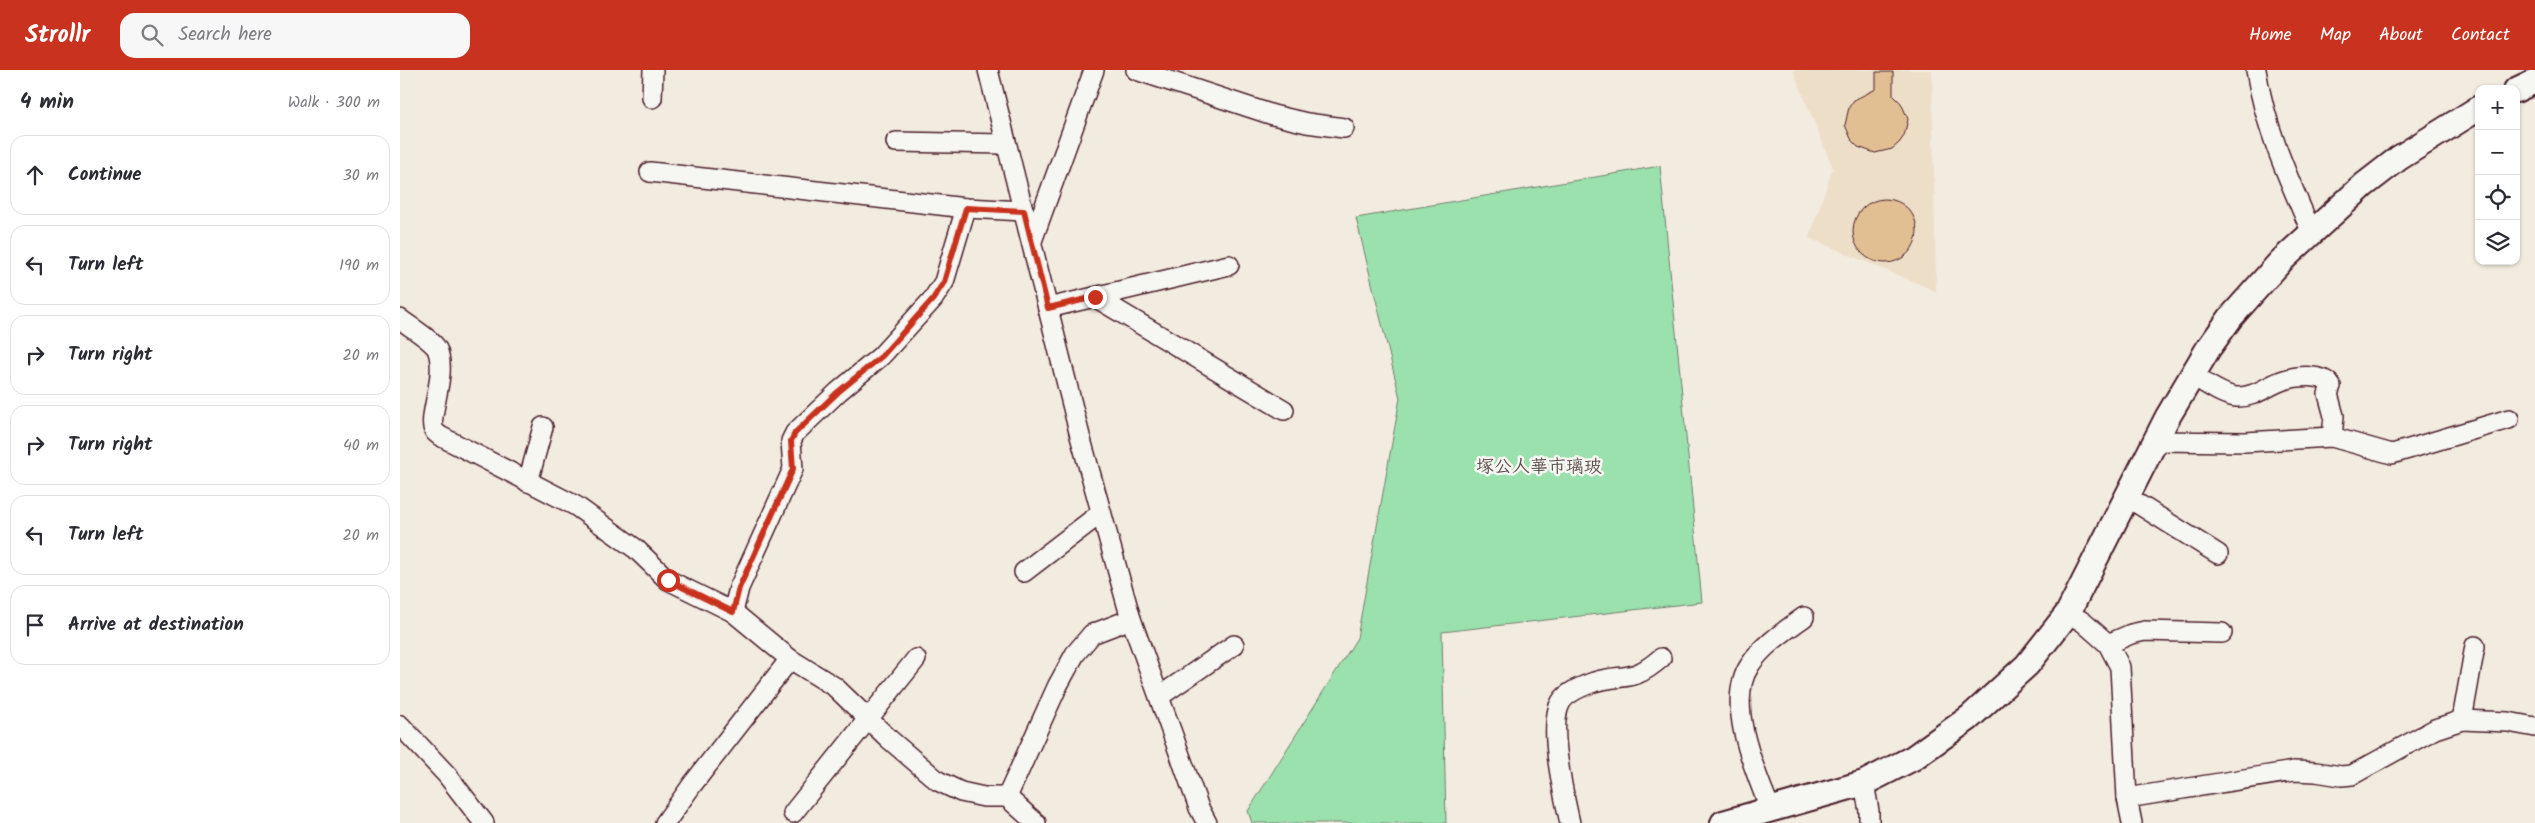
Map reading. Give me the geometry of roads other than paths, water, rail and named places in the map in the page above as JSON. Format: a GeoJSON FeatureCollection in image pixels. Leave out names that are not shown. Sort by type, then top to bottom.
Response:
{"type":"FeatureCollection","features":[{"type":"Feature","properties":{"kind":"main road"},"geometry":{"type":"LineString","coordinates":[[2520,88],[2535,81]]}},
{"type":"Feature","properties":{"kind":"main road"},"geometry":{"type":"LineString","coordinates":[[1734,822],[1864,783],[1913,758],[1969,718],[2027,665],[2068,613],[2154,441],[2192,375],[2231,317],[2281,261],[2364,185],[2398,158],[2475,110]]}},
{"type":"Feature","properties":{"kind":"street"},"geometry":{"type":"LineString","coordinates":[[652,98],[653,70]]}},
{"type":"Feature","properties":{"kind":"street"},"geometry":{"type":"LineString","coordinates":[[988,70],[1048,308],[1131,619],[1203,820]]}},
{"type":"Feature","properties":{"kind":"street"},"geometry":{"type":"LineString","coordinates":[[1032,241],[1094,70]]}},
{"type":"Feature","properties":{"kind":"street"},"geometry":{"type":"LineString","coordinates":[[1136,70],[1273,115],[1307,123],[1344,128]]}},
{"type":"Feature","properties":{"kind":"street"},"geometry":{"type":"LineString","coordinates":[[2256,70],[2261,105],[2278,154],[2312,233]]}},
{"type":"Feature","properties":{"kind":"street"},"geometry":{"type":"LineString","coordinates":[[896,142],[1006,144]]}},
{"type":"Feature","properties":{"kind":"street"},"geometry":{"type":"LineString","coordinates":[[650,172],[966,208],[1024,211]]}},
{"type":"Feature","properties":{"kind":"street"},"geometry":{"type":"LineString","coordinates":[[733,612],[739,588],[793,469],[791,441],[795,433],[838,392],[882,356],[933,299],[944,282],[966,208]]}},
{"type":"Feature","properties":{"kind":"street"},"geometry":{"type":"LineString","coordinates":[[1048,308],[1229,265]]}},
{"type":"Feature","properties":{"kind":"street"},"geometry":{"type":"LineString","coordinates":[[1095,297],[1284,410]]}},
{"type":"Feature","properties":{"kind":"street"},"geometry":{"type":"LineString","coordinates":[[400,319],[436,348],[441,367],[440,385],[432,420],[434,430],[446,440],[576,506],[612,530],[668,580],[733,612],[790,659],[835,687],[938,781],[961,792],[984,797],[1007,797],[1036,823]]}},
{"type":"Feature","properties":{"kind":"street"},"geometry":{"type":"LineString","coordinates":[[2192,375],[2227,395],[2239,398],[2284,380],[2312,377],[2326,380],[2331,386],[2328,394],[2334,416],[2332,437]]}},
{"type":"Feature","properties":{"kind":"street"},"geometry":{"type":"LineString","coordinates":[[2154,441],[2226,442],[2332,437],[2380,451],[2399,453],[2509,419]]}},
{"type":"Feature","properties":{"kind":"street"},"geometry":{"type":"LineString","coordinates":[[528,482],[544,427]]}},
{"type":"Feature","properties":{"kind":"street"},"geometry":{"type":"LineString","coordinates":[[2127,497],[2218,554]]}},
{"type":"Feature","properties":{"kind":"street"},"geometry":{"type":"LineString","coordinates":[[1024,572],[1102,513]]}},
{"type":"Feature","properties":{"kind":"street"},"geometry":{"type":"LineString","coordinates":[[2068,613],[2083,622],[2108,644],[2120,667],[2127,798],[2132,823]]}},
{"type":"Feature","properties":{"kind":"street"},"geometry":{"type":"LineString","coordinates":[[1771,811],[1744,735],[1743,678],[1756,657],[1804,617]]}},
{"type":"Feature","properties":{"kind":"street"},"geometry":{"type":"LineString","coordinates":[[1007,797],[1058,685],[1075,654],[1092,634],[1131,619]]}},
{"type":"Feature","properties":{"kind":"street"},"geometry":{"type":"LineString","coordinates":[[2108,644],[2131,634],[2145,631],[2222,633]]}},
{"type":"Feature","properties":{"kind":"street"},"geometry":{"type":"LineString","coordinates":[[1160,696],[1234,645]]}},
{"type":"Feature","properties":{"kind":"street"},"geometry":{"type":"LineString","coordinates":[[2462,720],[2475,646]]}},
{"type":"Feature","properties":{"kind":"street"},"geometry":{"type":"LineString","coordinates":[[1570,823],[1562,784],[1557,740],[1557,710],[1562,701],[1574,691],[1594,682],[1635,676],[1660,658]]}},
{"type":"Feature","properties":{"kind":"street"},"geometry":{"type":"LineString","coordinates":[[665,823],[692,785],[790,659]]}},
{"type":"Feature","properties":{"kind":"street"},"geometry":{"type":"LineString","coordinates":[[793,813],[916,659]]}},
{"type":"Feature","properties":{"kind":"street"},"geometry":{"type":"LineString","coordinates":[[2127,798],[2294,771],[2342,776],[2352,775],[2435,730],[2462,720],[2508,722],[2535,726]]}},
{"type":"Feature","properties":{"kind":"street"},"geometry":{"type":"LineString","coordinates":[[400,726],[447,775],[484,823]]}},
{"type":"Feature","properties":{"kind":"street"},"geometry":{"type":"LineString","coordinates":[[1864,783],[1869,823]]}},
{"type":"Feature","properties":{"kind":"park label","name":"塚公人華市璃玻"},"geometry":{"type":"Point","coordinates":[1539,466]}}]}
